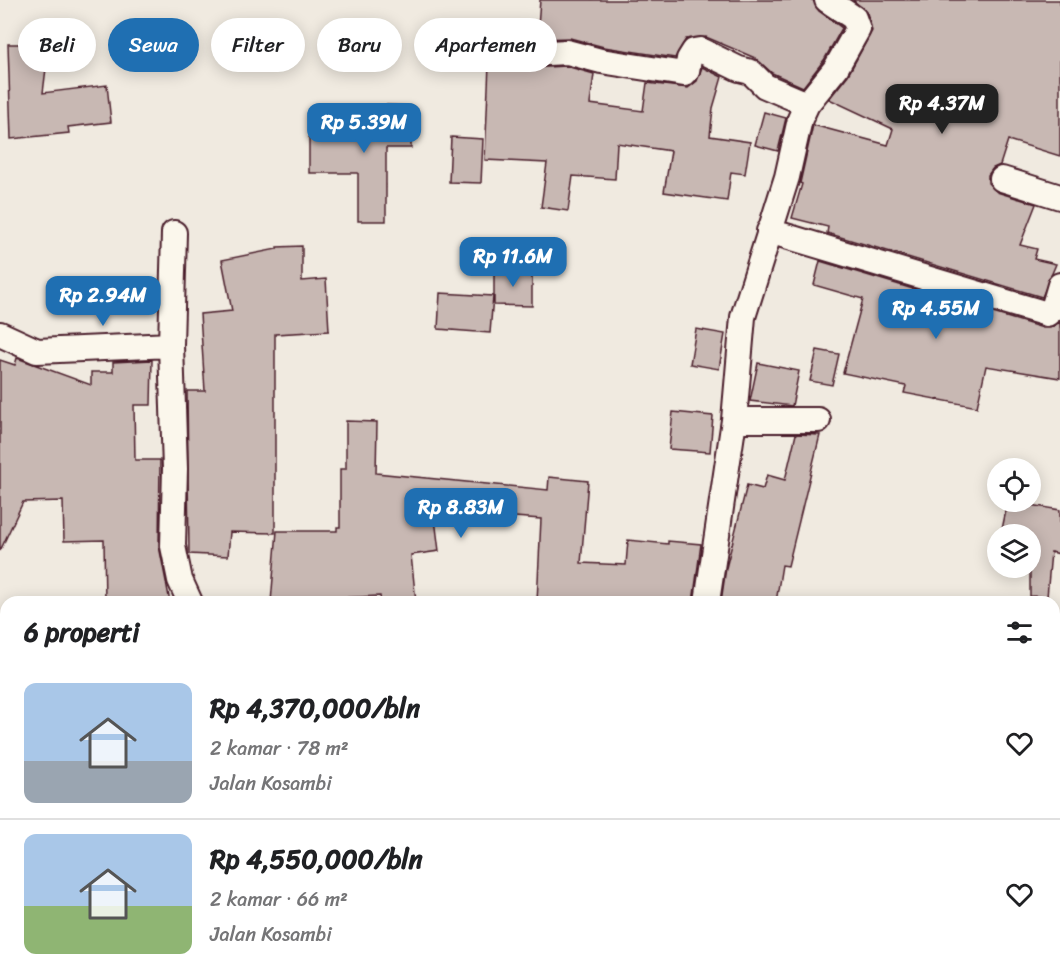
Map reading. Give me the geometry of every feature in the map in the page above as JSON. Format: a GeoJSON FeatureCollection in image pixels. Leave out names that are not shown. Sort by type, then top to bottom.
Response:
{"type":"FeatureCollection","features":[{"type":"Feature","properties":{"kind":"street"},"geometry":{"type":"LineString","coordinates":[[708,596],[734,420],[743,317],[787,177],[800,120],[807,104],[836,68],[858,29],[858,23],[827,0]]}},
{"type":"Feature","properties":{"kind":"street"},"geometry":{"type":"LineString","coordinates":[[557,53],[567,52],[601,61],[684,74],[687,71],[689,58],[694,51],[700,50],[739,69],[751,72],[765,86],[807,104]]}},
{"type":"Feature","properties":{"kind":"street"},"geometry":{"type":"LineString","coordinates":[[1002,179],[1060,196]]}},
{"type":"Feature","properties":{"kind":"street"},"geometry":{"type":"LineString","coordinates":[[769,231],[1047,314],[1053,309],[1060,285]]}},
{"type":"Feature","properties":{"kind":"street"},"geometry":{"type":"LineString","coordinates":[[174,233],[171,345],[175,469],[173,546],[180,580],[187,596]]}},
{"type":"Feature","properties":{"kind":"street"},"geometry":{"type":"LineString","coordinates":[[0,334],[37,351],[171,345]]}},
{"type":"Feature","properties":{"kind":"street"},"geometry":{"type":"LineString","coordinates":[[734,420],[818,420]]}},
{"type":"Feature","properties":{"kind":"building"},"geometry":{"type":"Polygon","coordinates":[[[540,0],[813,0],[819,11],[842,28],[824,60],[803,87],[772,73],[755,58],[706,37],[686,39],[675,58],[604,47],[570,38],[557,38],[557,18],[539,18],[540,0]]]}},
{"type":"Feature","properties":{"kind":"building"},"geometry":{"type":"Polygon","coordinates":[[[853,0],[1060,0],[1060,156],[1008,140],[1000,165],[993,168],[988,175],[988,183],[997,192],[1036,204],[1020,245],[1037,249],[1034,259],[1056,264],[1042,297],[827,233],[828,227],[792,218],[802,184],[800,183],[813,125],[888,145],[893,129],[829,99],[848,75],[872,31],[867,13],[853,0]]]}},
{"type":"Feature","properties":{"kind":"building"},"geometry":{"type":"Polygon","coordinates":[[[8,44],[18,44],[18,72],[46,72],[43,93],[107,85],[111,122],[68,127],[69,133],[11,139],[8,44]]]}},
{"type":"Feature","properties":{"kind":"building"},"geometry":{"type":"Polygon","coordinates":[[[557,66],[566,66],[594,74],[590,104],[643,111],[647,83],[688,88],[697,81],[702,67],[722,77],[713,108],[710,136],[750,142],[745,174],[731,172],[727,201],[664,192],[671,151],[617,143],[615,179],[573,176],[568,211],[541,207],[547,163],[485,160],[489,72],[557,72],[557,66]]]}},
{"type":"Feature","properties":{"kind":"building"},"geometry":{"type":"Polygon","coordinates":[[[386,105],[411,106],[411,148],[386,148],[386,221],[358,221],[358,173],[309,173],[309,132],[351,132],[350,111],[386,109],[386,105]]]}},
{"type":"Feature","properties":{"kind":"building"},"geometry":{"type":"Polygon","coordinates":[[[764,112],[786,118],[778,151],[755,145],[764,112]]]}},
{"type":"Feature","properties":{"kind":"building"},"geometry":{"type":"Polygon","coordinates":[[[451,137],[483,139],[481,183],[449,182],[451,137]]]}},
{"type":"Feature","properties":{"kind":"building"},"geometry":{"type":"Polygon","coordinates":[[[302,246],[302,281],[326,279],[329,331],[275,334],[275,533],[230,532],[228,556],[189,554],[187,391],[205,391],[200,314],[232,311],[222,260],[277,249],[277,247],[302,246]]]}},
{"type":"Feature","properties":{"kind":"building"},"geometry":{"type":"Polygon","coordinates":[[[820,261],[1043,328],[1050,328],[1060,322],[1060,378],[986,366],[977,407],[904,393],[906,386],[843,373],[863,299],[814,285],[820,261]]]}},
{"type":"Feature","properties":{"kind":"building"},"geometry":{"type":"Polygon","coordinates":[[[494,271],[532,271],[532,306],[494,305],[494,271]]]}},
{"type":"Feature","properties":{"kind":"building"},"geometry":{"type":"Polygon","coordinates":[[[440,293],[493,296],[490,333],[438,329],[440,293]]]}},
{"type":"Feature","properties":{"kind":"building"},"geometry":{"type":"Polygon","coordinates":[[[696,329],[725,334],[719,369],[690,364],[696,329]]]}},
{"type":"Feature","properties":{"kind":"building"},"geometry":{"type":"Polygon","coordinates":[[[817,350],[839,354],[832,385],[810,381],[817,350]]]}},
{"type":"Feature","properties":{"kind":"building"},"geometry":{"type":"Polygon","coordinates":[[[17,358],[91,385],[91,372],[113,372],[113,362],[152,360],[151,405],[134,405],[135,460],[160,460],[159,546],[169,596],[105,596],[104,540],[64,541],[63,501],[23,502],[0,551],[0,360],[15,365],[17,358]]]}},
{"type":"Feature","properties":{"kind":"building"},"geometry":{"type":"Polygon","coordinates":[[[758,363],[799,371],[792,406],[750,401],[758,363]]]}},
{"type":"Feature","properties":{"kind":"building"},"geometry":{"type":"Polygon","coordinates":[[[673,412],[713,416],[710,452],[669,449],[673,412]]]}},
{"type":"Feature","properties":{"kind":"building"},"geometry":{"type":"Polygon","coordinates":[[[346,421],[377,422],[376,473],[548,490],[549,477],[588,481],[581,563],[626,565],[628,540],[668,544],[668,541],[701,544],[694,596],[537,596],[541,519],[434,511],[439,551],[411,555],[415,596],[272,596],[277,531],[337,531],[337,527],[340,527],[340,469],[346,469],[346,421]]]}},
{"type":"Feature","properties":{"kind":"building"},"geometry":{"type":"Polygon","coordinates":[[[796,434],[820,435],[788,566],[782,565],[777,596],[722,596],[726,568],[747,485],[763,489],[767,475],[785,480],[796,434]]]}},
{"type":"Feature","properties":{"kind":"building"},"geometry":{"type":"Polygon","coordinates":[[[1041,507],[1060,510],[1060,554],[1051,552],[1047,596],[1030,596],[1030,578],[1041,578],[1041,524],[1003,524],[1006,512],[1041,512],[1041,507]]]}},
{"type":"Feature","properties":{"kind":"waterway"},"geometry":{"type":"LineString","coordinates":[[831,15],[847,32],[844,38]]}}]}
